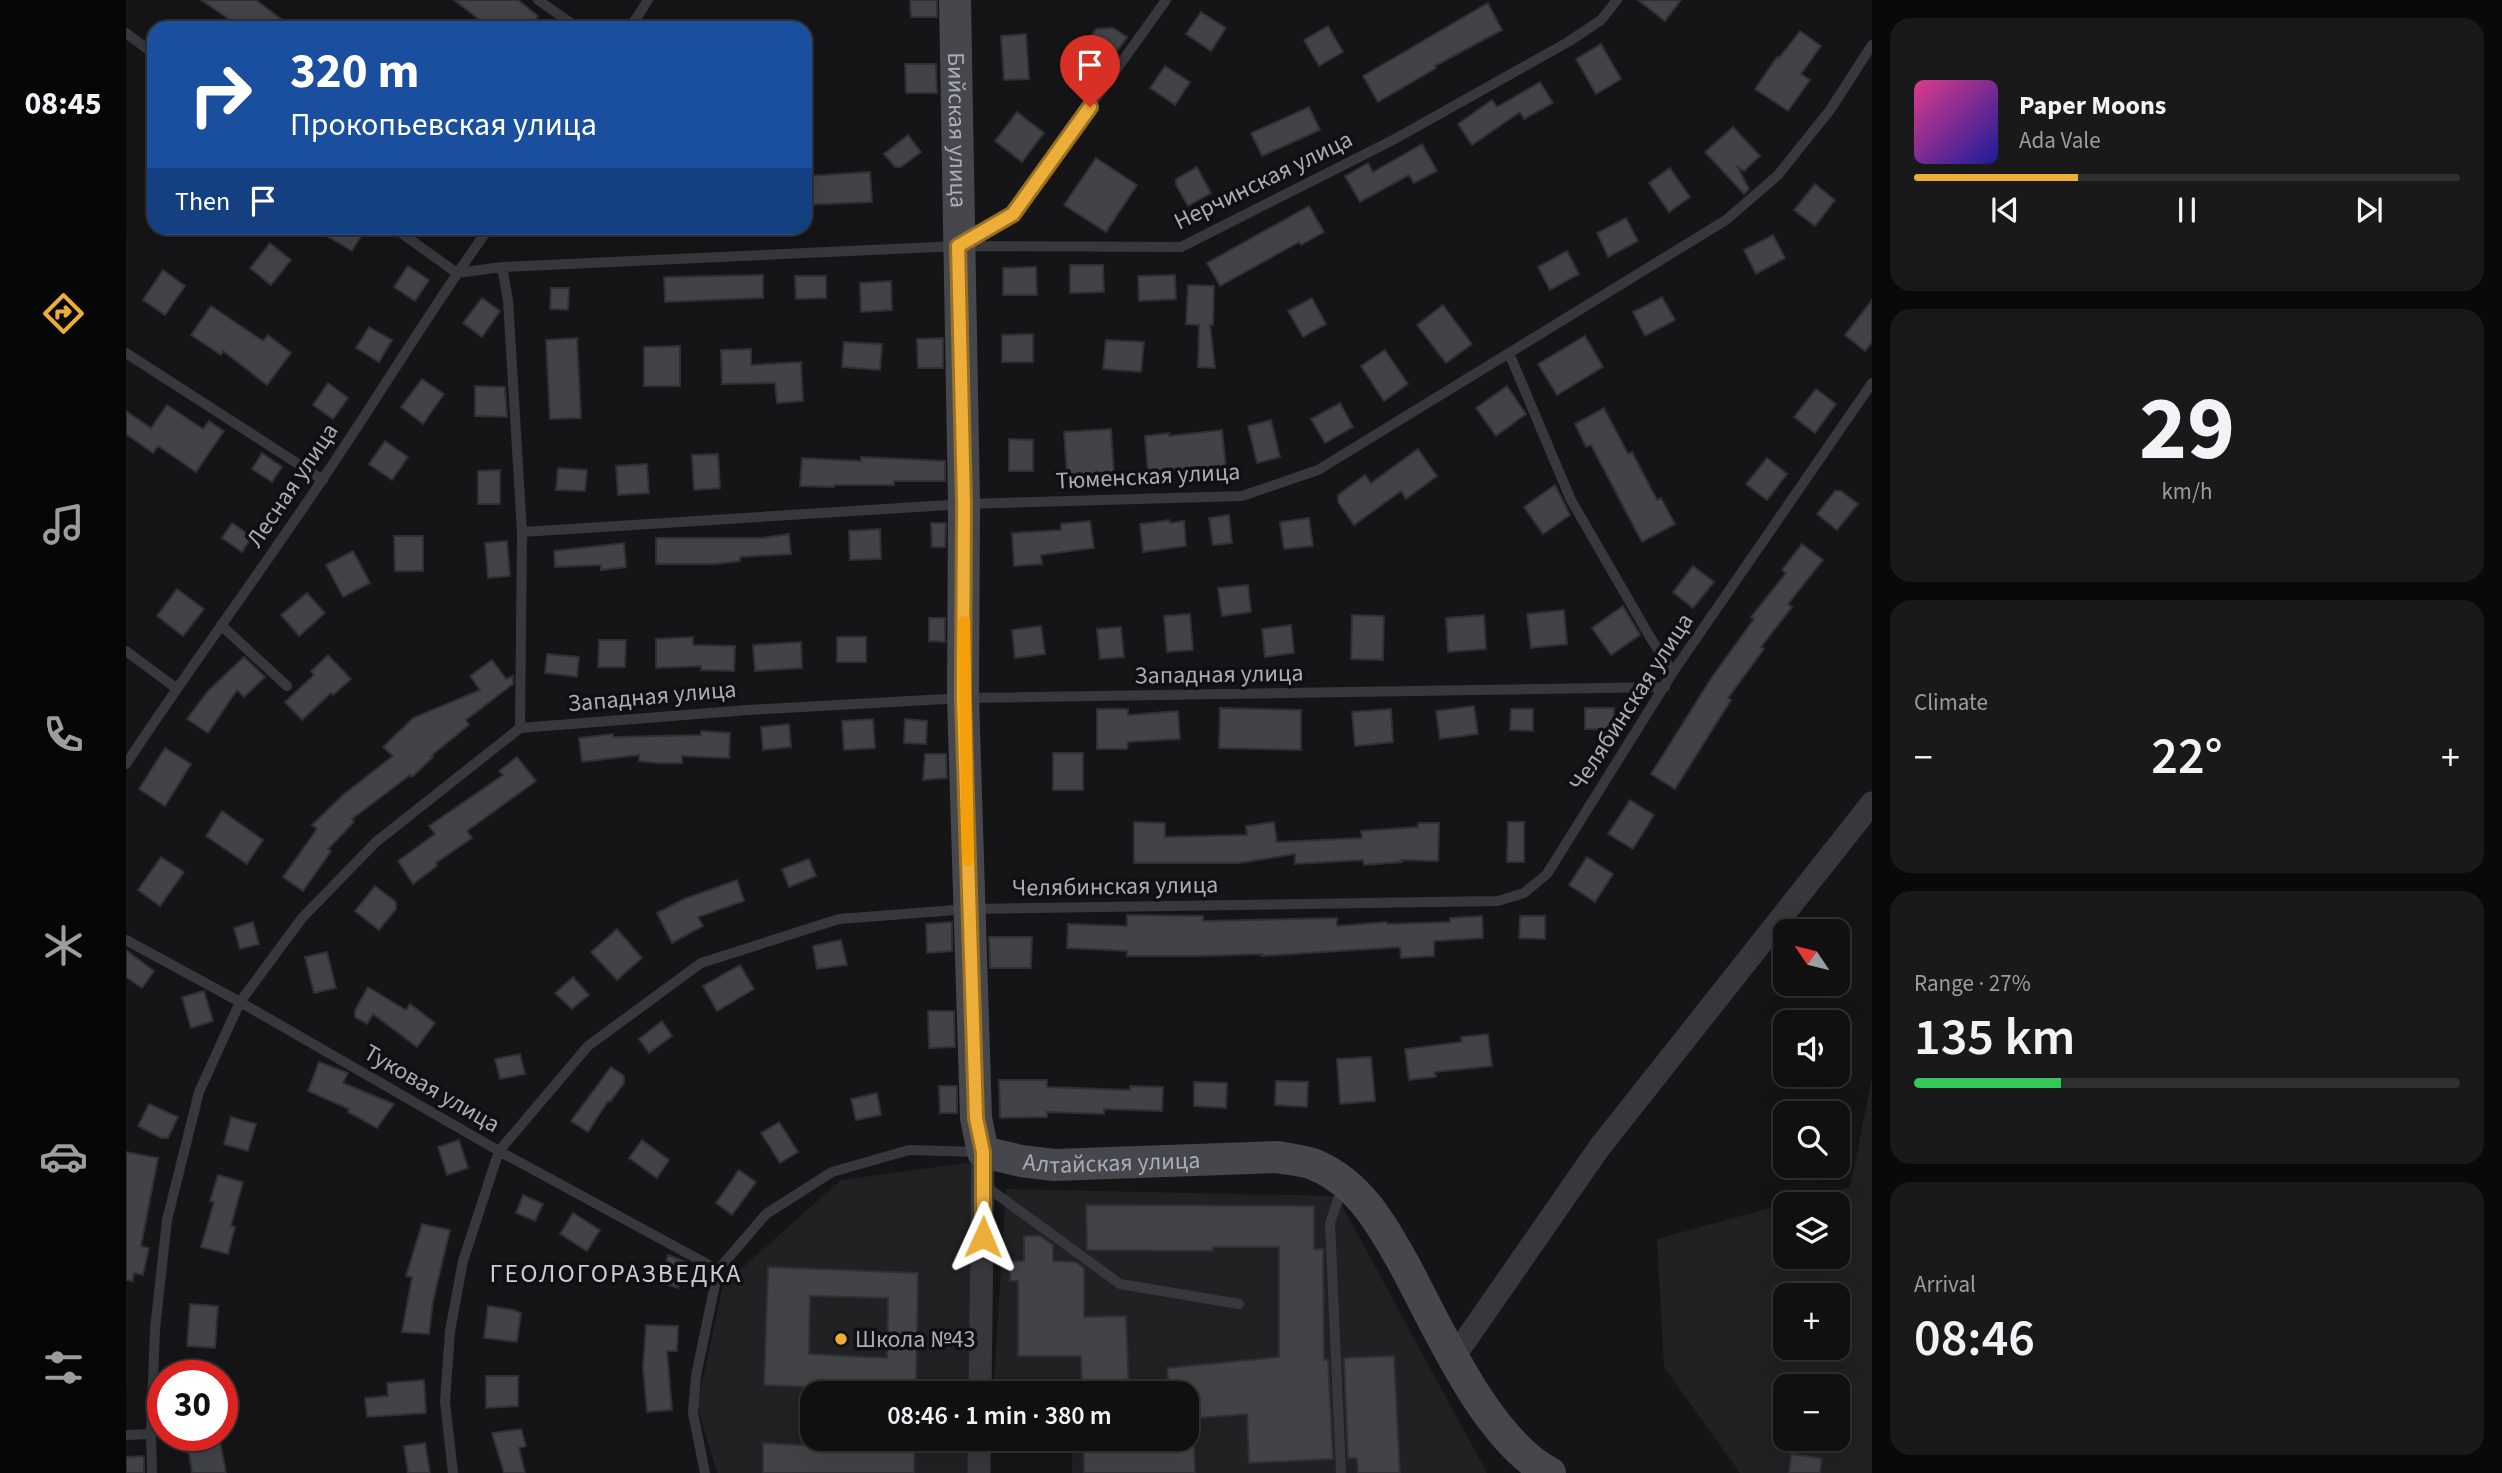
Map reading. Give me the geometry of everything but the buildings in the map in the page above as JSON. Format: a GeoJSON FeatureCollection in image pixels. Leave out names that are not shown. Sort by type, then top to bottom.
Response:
{"type":"FeatureCollection","features":[{"type":"Feature","properties":{"kind":"street","name":"Бийская улица"},"geometry":{"type":"LineString","coordinates":[[955,0],[964,504],[963,698],[976,1118],[983,1152],[984,1185],[980,1381]]}},
{"type":"Feature","properties":{"kind":"street"},"geometry":{"type":"LineString","coordinates":[[1454,1357],[1599,1148],[1872,803]]}},
{"type":"Feature","properties":{"kind":"street","name":"Алтайская улица"},"geometry":{"type":"LineString","coordinates":[[983,1152],[1054,1165],[1278,1157],[1314,1164],[1345,1182],[1364,1201],[1387,1233],[1488,1414],[1514,1446],[1550,1473]]}},
{"type":"Feature","properties":{"kind":"street"},"geometry":{"type":"LineString","coordinates":[[979,1451],[979,1473]]}},
{"type":"Feature","properties":{"kind":"lane"},"geometry":{"type":"LineString","coordinates":[[538,0],[568,21]]}},
{"type":"Feature","properties":{"kind":"lane"},"geometry":{"type":"LineString","coordinates":[[635,21],[649,0]]}},
{"type":"Feature","properties":{"kind":"lane"},"geometry":{"type":"LineString","coordinates":[[958,246],[1013,214],[1166,0]]}},
{"type":"Feature","properties":{"kind":"lane","name":"Нерчинская улица"},"geometry":{"type":"LineString","coordinates":[[457,273],[502,267],[958,246],[1181,247],[1393,140],[1568,42],[1601,20],[1617,0]]}},
{"type":"Feature","properties":{"kind":"lane"},"geometry":{"type":"LineString","coordinates":[[126,33],[147,49]]}},
{"type":"Feature","properties":{"kind":"lane","name":"Тюменская улица"},"geometry":{"type":"LineString","coordinates":[[522,532],[964,504],[1242,496],[1318,470],[1726,220],[1778,175],[1830,110],[1872,45]]}},
{"type":"Feature","properties":{"kind":"lane"},"geometry":{"type":"LineString","coordinates":[[404,235],[457,273]]}},
{"type":"Feature","properties":{"kind":"lane","name":"Лесная улица"},"geometry":{"type":"LineString","coordinates":[[126,764],[176,688],[323,480],[484,235]]}},
{"type":"Feature","properties":{"kind":"lane"},"geometry":{"type":"LineString","coordinates":[[154,1360],[167,1220],[200,1092],[240,1002],[302,918],[376,842],[520,728],[522,532],[508,300],[502,267]]}},
{"type":"Feature","properties":{"kind":"lane"},"geometry":{"type":"LineString","coordinates":[[126,353],[323,480]]}},
{"type":"Feature","properties":{"kind":"lane"},"geometry":{"type":"LineString","coordinates":[[1509,354],[1571,500],[1650,638],[1673,672]]}},
{"type":"Feature","properties":{"kind":"lane","name":"Челябинская улица"},"geometry":{"type":"LineString","coordinates":[[453,1473],[444,1402],[450,1331],[463,1261],[499,1151],[587,1046],[701,963],[839,919],[969,909],[1498,901],[1524,893],[1547,873],[1673,672],[1872,383]]}},
{"type":"Feature","properties":{"kind":"lane"},"geometry":{"type":"LineString","coordinates":[[222,625],[287,686]]}},
{"type":"Feature","properties":{"kind":"lane"},"geometry":{"type":"LineString","coordinates":[[126,651],[176,688]]}},
{"type":"Feature","properties":{"kind":"lane","name":"Западная улица"},"geometry":{"type":"LineString","coordinates":[[520,728],[748,710],[963,698],[1665,687]]}},
{"type":"Feature","properties":{"kind":"lane","name":"Туковая улица"},"geometry":{"type":"LineString","coordinates":[[126,940],[240,1002],[499,1151],[718,1270]]}},
{"type":"Feature","properties":{"kind":"lane","name":"Алтайская улица"},"geometry":{"type":"LineString","coordinates":[[705,1473],[693,1413],[696,1376],[718,1270],[766,1214],[832,1172],[909,1150],[983,1152]]}},
{"type":"Feature","properties":{"kind":"lane"},"geometry":{"type":"LineString","coordinates":[[1342,1473],[1329,1223],[1345,1182]]}},
{"type":"Feature","properties":{"kind":"lane"},"geometry":{"type":"LineString","coordinates":[[984,1185],[1120,1284],[1239,1304]]}},
{"type":"Feature","properties":{"kind":"lane"},"geometry":{"type":"LineString","coordinates":[[126,1435],[147,1434]]}},
{"type":"Feature","properties":{"kind":"lane"},"geometry":{"type":"LineString","coordinates":[[151,1451],[152,1473]]}},
{"type":"Feature","properties":{"kind":"shaded area"},"geometry":{"type":"Polygon","coordinates":[[[1872,1078],[1872,1473],[1740,1473],[1664,1367],[1657,1239],[1773,1207],[1773,1269],[1850,1269],[1850,1192],[1831,1192],[1850,1187],[1872,1078]]]}},
{"type":"Feature","properties":{"kind":"shaded area","name":"Школа №43"},"geometry":{"type":"Polygon","coordinates":[[[974,1162],[970,1381],[800,1381],[800,1451],[969,1451],[968,1473],[717,1473],[697,1406],[723,1285],[841,1180],[974,1162]]]}},
{"type":"Feature","properties":{"kind":"shaded area"},"geometry":{"type":"Polygon","coordinates":[[[1006,1189],[1337,1196],[1487,1473],[1072,1473],[1071,1451],[1199,1451],[1199,1381],[994,1381],[1006,1189]]]}},
{"type":"Feature","properties":{"kind":"slow traffic"},"geometry":{"type":"LineString","coordinates":[[964,622],[963,698],[968,860]]}},
{"type":"Feature","properties":{"kind":"place","name":"Школа №43"},"geometry":{"type":"Point","coordinates":[841,1339]}},
{"type":"Feature","properties":{"kind":"district","name":"ГЕОЛОГОРАЗВЕДКА"},"geometry":{"type":"Point","coordinates":[616,1273]}},
{"type":"Feature","properties":{"kind":"route"},"geometry":{"type":"LineString","coordinates":[[983,1237],[983,1152],[976,1118],[963,698],[964,504],[958,246],[1013,214],[1090,107]]}}]}
